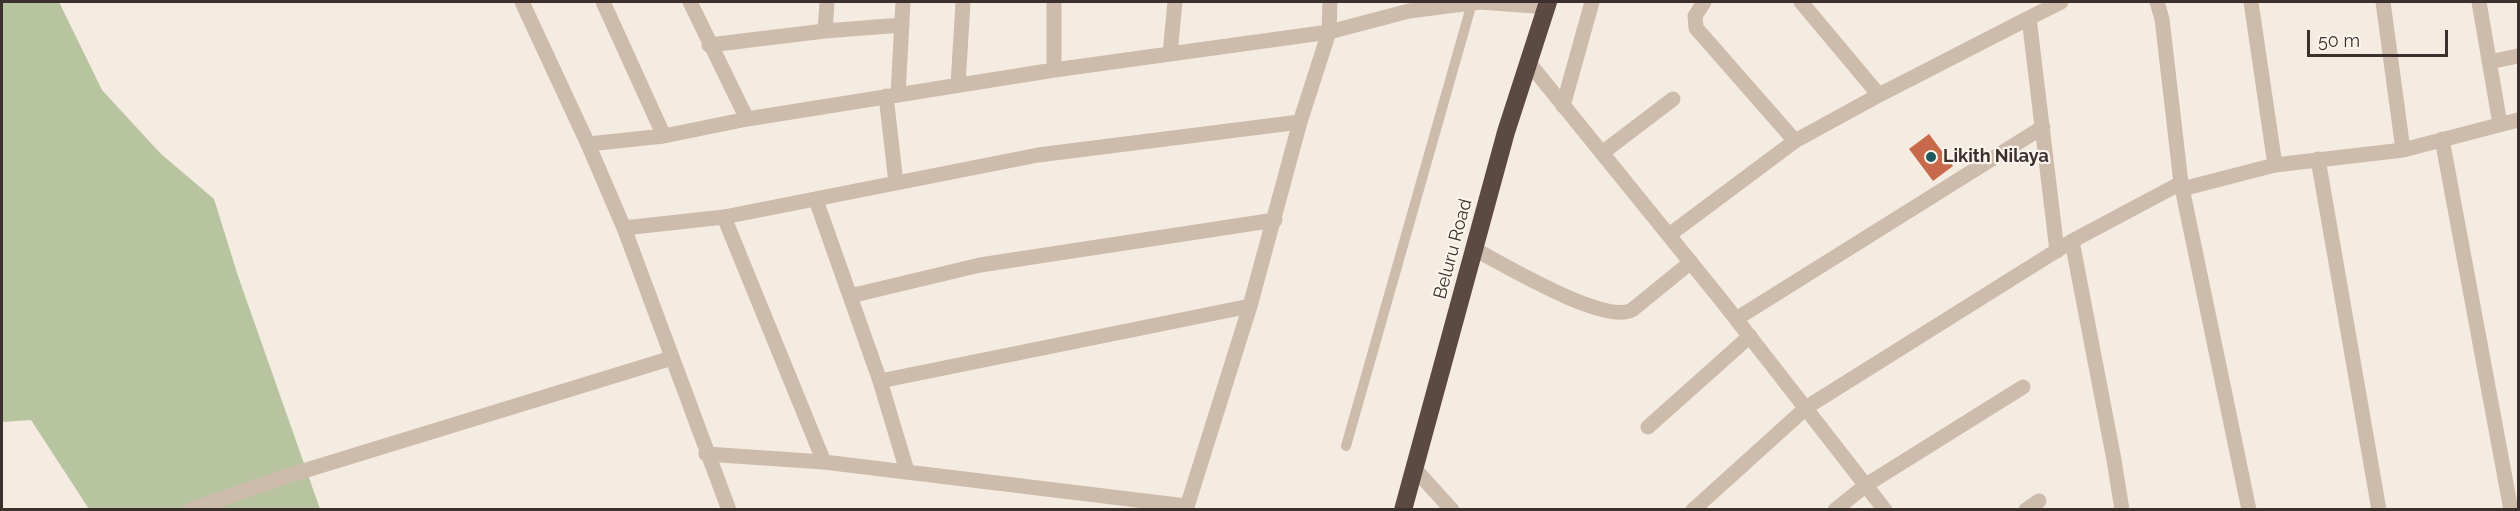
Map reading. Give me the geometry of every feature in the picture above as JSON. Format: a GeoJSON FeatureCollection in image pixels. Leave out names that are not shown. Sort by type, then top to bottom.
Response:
{"type":"FeatureCollection","features":[{"type":"Feature","properties":{"kind":"highway","name":"Beluru Road"},"geometry":{"type":"LineString","coordinates":[[1403,510],[1506,132],[1548,4]]}},
{"type":"Feature","properties":{"kind":"street"},"geometry":{"type":"LineString","coordinates":[[522,2],[624,228],[706,454],[729,510]]}},
{"type":"Feature","properties":{"kind":"street"},"geometry":{"type":"LineString","coordinates":[[603,2],[664,136]]}},
{"type":"Feature","properties":{"kind":"street"},"geometry":{"type":"LineString","coordinates":[[690,2],[747,119]]}},
{"type":"Feature","properties":{"kind":"street"},"geometry":{"type":"LineString","coordinates":[[825,31],[827,2]]}},
{"type":"Feature","properties":{"kind":"street"},"geometry":{"type":"LineString","coordinates":[[896,183],[892,96],[903,2]]}},
{"type":"Feature","properties":{"kind":"street"},"geometry":{"type":"LineString","coordinates":[[958,85],[963,2]]}},
{"type":"Feature","properties":{"kind":"street"},"geometry":{"type":"LineString","coordinates":[[1054,2],[1054,69]]}},
{"type":"Feature","properties":{"kind":"street"},"geometry":{"type":"LineString","coordinates":[[1170,54],[1175,2]]}},
{"type":"Feature","properties":{"kind":"street"},"geometry":{"type":"LineString","coordinates":[[706,454],[824,462],[908,471],[1186,508],[1250,306],[1300,122],[1329,32],[1330,2]]}},
{"type":"Feature","properties":{"kind":"street"},"geometry":{"type":"LineString","coordinates":[[588,144],[664,136],[747,119],[1054,69],[1329,32],[1409,11],[1477,2],[1548,4]]}},
{"type":"Feature","properties":{"kind":"street"},"geometry":{"type":"LineString","coordinates":[[1563,106],[1592,2]]}},
{"type":"Feature","properties":{"kind":"street"},"geometry":{"type":"LineString","coordinates":[[1704,2],[1695,16],[1696,28],[1795,141]]}},
{"type":"Feature","properties":{"kind":"street"},"geometry":{"type":"LineString","coordinates":[[1801,2],[1879,94]]}},
{"type":"Feature","properties":{"kind":"street"},"geometry":{"type":"LineString","coordinates":[[2157,2],[2162,19],[2182,186],[2249,510]]}},
{"type":"Feature","properties":{"kind":"street"},"geometry":{"type":"LineString","coordinates":[[2251,2],[2275,165]]}},
{"type":"Feature","properties":{"kind":"street"},"geometry":{"type":"LineString","coordinates":[[2384,2],[2403,150]]}},
{"type":"Feature","properties":{"kind":"street"},"geometry":{"type":"LineString","coordinates":[[2479,2],[2500,124]]}},
{"type":"Feature","properties":{"kind":"street"},"geometry":{"type":"LineString","coordinates":[[1670,235],[1795,141],[1879,94],[2029,18],[2050,3]]}},
{"type":"Feature","properties":{"kind":"street"},"geometry":{"type":"LineString","coordinates":[[2029,18],[2057,251]]}},
{"type":"Feature","properties":{"kind":"street"},"geometry":{"type":"LineString","coordinates":[[709,45],[825,31],[902,25]]}},
{"type":"Feature","properties":{"kind":"street"},"geometry":{"type":"LineString","coordinates":[[2489,62],[2518,56]]}},
{"type":"Feature","properties":{"kind":"street"},"geometry":{"type":"LineString","coordinates":[[1529,63],[1807,407],[1885,510]]}},
{"type":"Feature","properties":{"kind":"street"},"geometry":{"type":"LineString","coordinates":[[1602,153],[1673,99]]}},
{"type":"Feature","properties":{"kind":"street"},"geometry":{"type":"LineString","coordinates":[[1693,510],[1807,407],[2072,241],[2182,186],[2275,165],[2403,150],[2518,120]]}},
{"type":"Feature","properties":{"kind":"street"},"geometry":{"type":"LineString","coordinates":[[624,228],[724,217],[1038,155],[1300,122]]}},
{"type":"Feature","properties":{"kind":"street"},"geometry":{"type":"LineString","coordinates":[[1736,319],[2043,128]]}},
{"type":"Feature","properties":{"kind":"street"},"geometry":{"type":"LineString","coordinates":[[2442,140],[2511,510]]}},
{"type":"Feature","properties":{"kind":"street"},"geometry":{"type":"LineString","coordinates":[[2318,159],[2379,510]]}},
{"type":"Feature","properties":{"kind":"street"},"geometry":{"type":"LineString","coordinates":[[816,200],[880,381],[908,471]]}},
{"type":"Feature","properties":{"kind":"street"},"geometry":{"type":"LineString","coordinates":[[724,217],[824,462]]}},
{"type":"Feature","properties":{"kind":"street"},"geometry":{"type":"LineString","coordinates":[[850,296],[980,265],[1275,220]]}},
{"type":"Feature","properties":{"kind":"street"},"geometry":{"type":"LineString","coordinates":[[2072,241],[2122,510]]}},
{"type":"Feature","properties":{"kind":"street"},"geometry":{"type":"LineString","coordinates":[[1474,249],[1570,300],[1616,313],[1627,313],[1632,310],[1690,262]]}},
{"type":"Feature","properties":{"kind":"street"},"geometry":{"type":"LineString","coordinates":[[880,381],[1250,306]]}},
{"type":"Feature","properties":{"kind":"street"},"geometry":{"type":"LineString","coordinates":[[1648,427],[1750,336]]}},
{"type":"Feature","properties":{"kind":"street"},"geometry":{"type":"LineString","coordinates":[[190,510],[288,476],[672,358]]}},
{"type":"Feature","properties":{"kind":"street"},"geometry":{"type":"LineString","coordinates":[[1835,510],[1866,485],[2023,387]]}},
{"type":"Feature","properties":{"kind":"street"},"geometry":{"type":"LineString","coordinates":[[1414,468],[1452,510]]}},
{"type":"Feature","properties":{"kind":"lane"},"geometry":{"type":"LineString","coordinates":[[1346,446],[1477,2]]}},
{"type":"Feature","properties":{"kind":"green space"},"geometry":{"type":"Polygon","coordinates":[[[2,2],[59,2],[102,90],[161,154],[214,199],[238,276],[320,509],[89,509],[31,420],[2,422],[2,2]]]}},
{"type":"Feature","properties":{"kind":"building","name":"Likith Nilaya"},"geometry":{"type":"Polygon","coordinates":[[[1929,134],[1953,166],[1933,181],[1909,149],[1929,134]]]}},
{"type":"Feature","properties":{"kind":"place","name":"Likith Nilaya"},"geometry":{"type":"Point","coordinates":[1931,157]}}]}
